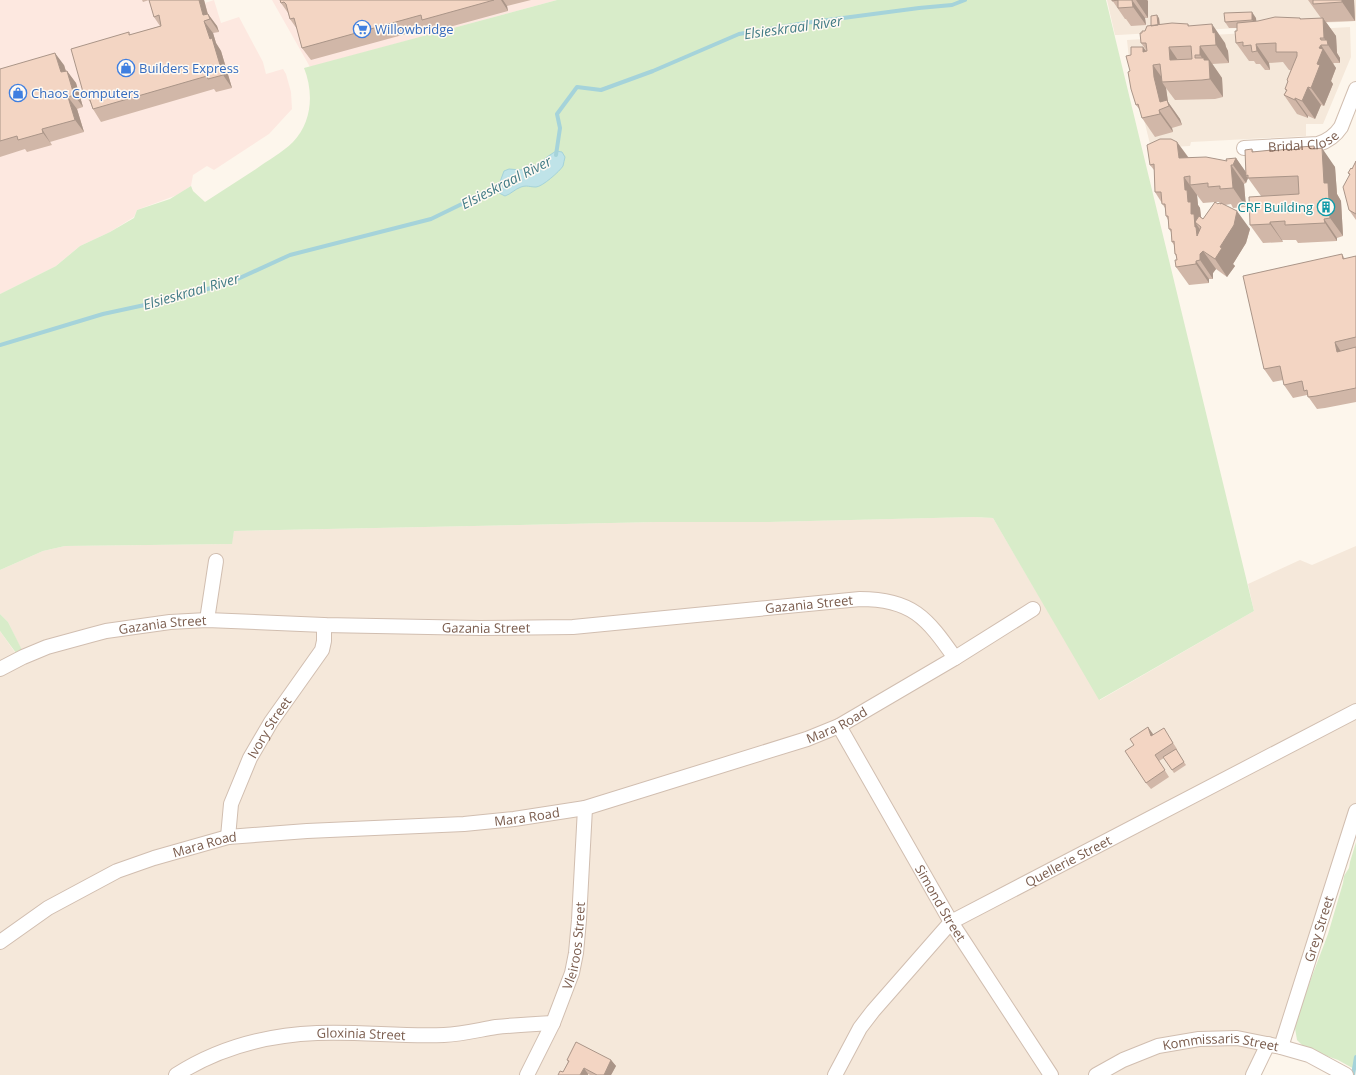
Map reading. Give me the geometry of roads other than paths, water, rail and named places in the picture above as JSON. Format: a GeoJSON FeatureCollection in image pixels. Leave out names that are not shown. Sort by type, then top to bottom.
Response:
{"type":"FeatureCollection","features":[{"type":"Feature","properties":{"kind":"street","name":"Bridal Close"},"geometry":{"type":"LineString","coordinates":[[1244,148],[1318,144],[1329,140],[1341,127],[1356,89]]}},
{"type":"Feature","properties":{"kind":"street"},"geometry":{"type":"LineString","coordinates":[[207,620],[216,561]]}},
{"type":"Feature","properties":{"kind":"street","name":"Gazania Street"},"geometry":{"type":"LineString","coordinates":[[0,669],[23,656],[47,647],[106,631],[170,622],[207,620],[324,625],[480,628],[573,627],[860,598],[895,602],[909,609],[923,618],[938,634],[955,658]]}},
{"type":"Feature","properties":{"kind":"street","name":"Mara Road"},"geometry":{"type":"LineString","coordinates":[[0,942],[48,908],[117,871],[154,858],[228,837],[307,830],[464,824],[514,819],[585,808],[801,741],[839,726],[955,658],[1033,609]]}},
{"type":"Feature","properties":{"kind":"street","name":"Ivory Street"},"geometry":{"type":"LineString","coordinates":[[228,837],[231,804],[250,758],[271,722],[322,650],[324,641],[324,625]]}},
{"type":"Feature","properties":{"kind":"street","name":"Quellerie Street"},"geometry":{"type":"LineString","coordinates":[[835,1075],[860,1028],[873,1011],[951,922],[1356,711]]}},
{"type":"Feature","properties":{"kind":"street","name":"Simond Street"},"geometry":{"type":"LineString","coordinates":[[839,726],[951,922],[1051,1075]]}},
{"type":"Feature","properties":{"kind":"street","name":"Vleiroos Street"},"geometry":{"type":"LineString","coordinates":[[527,1075],[553,1023],[572,972],[576,953],[579,920],[585,808]]}},
{"type":"Feature","properties":{"kind":"street","name":"Grey Street"},"geometry":{"type":"LineString","coordinates":[[1252,1075],[1274,1045],[1356,811]]}},
{"type":"Feature","properties":{"kind":"street","name":"Gloxinia Street"},"geometry":{"type":"LineString","coordinates":[[176,1075],[190,1066],[217,1053],[248,1043],[288,1035],[317,1033],[444,1035],[521,1024],[553,1023]]}},
{"type":"Feature","properties":{"kind":"street","name":"Kommissaris Street"},"geometry":{"type":"LineString","coordinates":[[1096,1075],[1123,1060],[1158,1046],[1199,1039],[1237,1038],[1274,1045],[1309,1055],[1346,1075]]}},
{"type":"Feature","properties":{"kind":"water"},"geometry":{"type":"Polygon","coordinates":[[[556,151],[562,152],[565,157],[563,166],[546,182],[536,187],[521,187],[505,196],[499,193],[497,190],[504,171],[509,169],[521,170],[538,165],[556,151]]]}},
{"type":"Feature","properties":{"kind":"waterway","name":"Elsieskraal River"},"geometry":{"type":"LineString","coordinates":[[556,155],[560,128],[557,114],[577,87],[601,90],[653,71],[739,34],[805,23],[952,5],[965,0]]}},
{"type":"Feature","properties":{"kind":"waterway","name":"Elsieskraal River"},"geometry":{"type":"LineString","coordinates":[[0,345],[103,314],[177,298],[231,282],[290,255],[431,219],[503,184]]}},
{"type":"Feature","properties":{"kind":"waterway"},"geometry":{"type":"LineString","coordinates":[[1353,1075],[1356,1057]]}},
{"type":"Feature","properties":{"kind":"place","name":"Willowbridge"},"geometry":{"type":"Point","coordinates":[362,29]}},
{"type":"Feature","properties":{"kind":"place","name":"Builders Express"},"geometry":{"type":"Point","coordinates":[126,68]}},
{"type":"Feature","properties":{"kind":"place","name":"Chaos Computers"},"geometry":{"type":"Point","coordinates":[18,93]}},
{"type":"Feature","properties":{"kind":"place","name":"CRF Building"},"geometry":{"type":"Point","coordinates":[1326,207]}}]}
